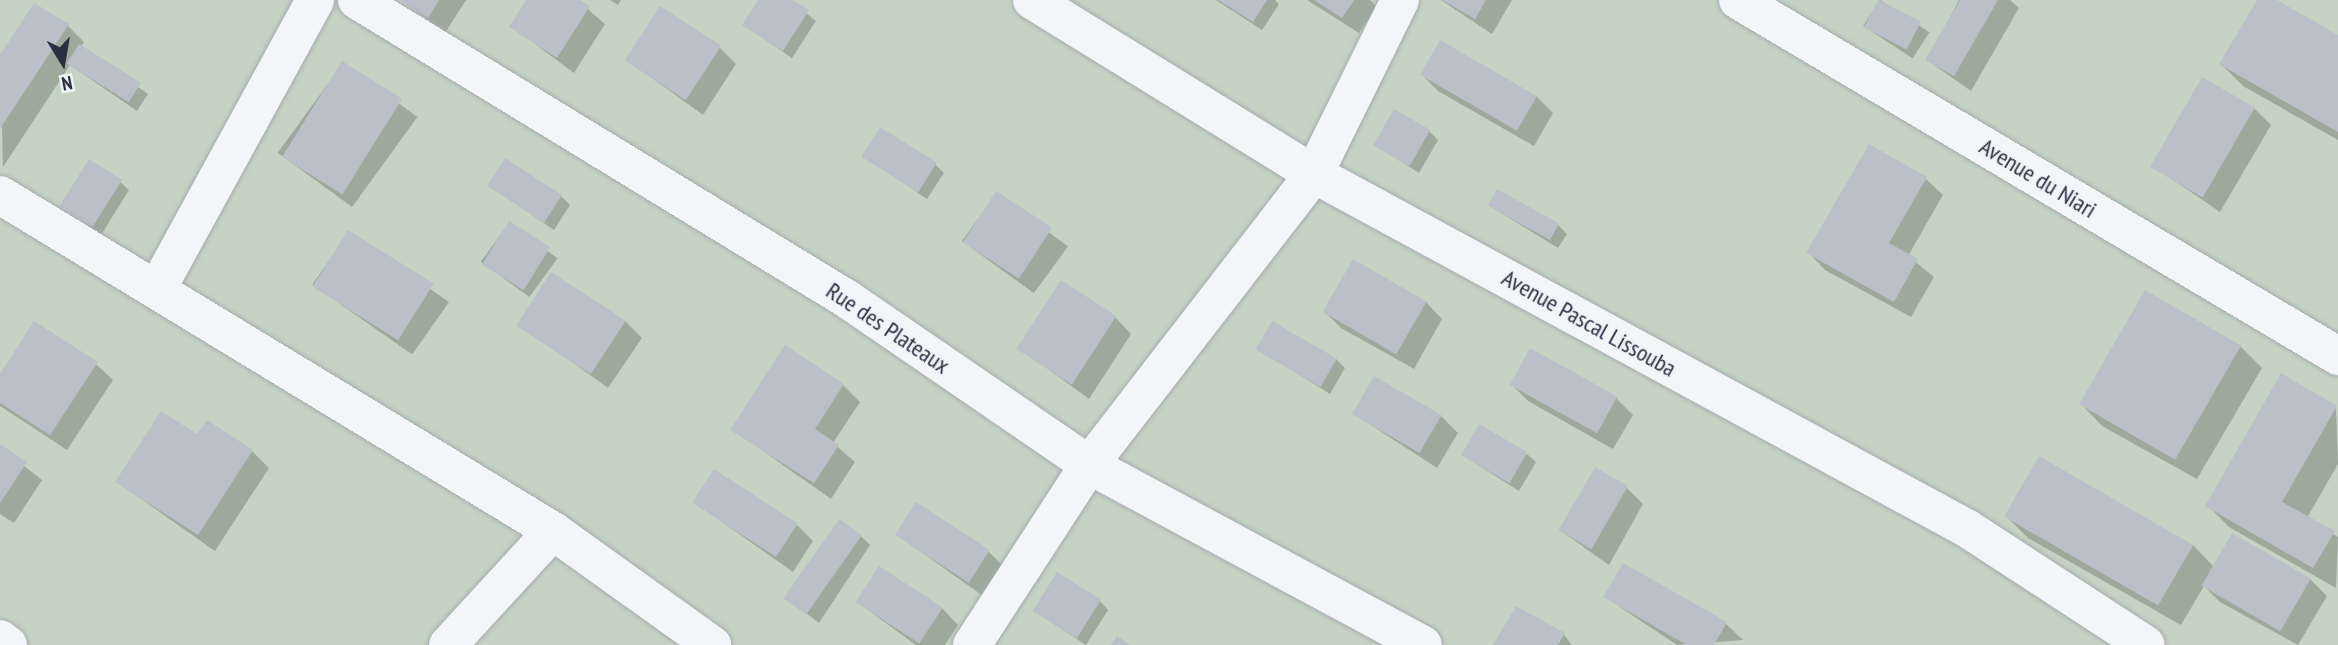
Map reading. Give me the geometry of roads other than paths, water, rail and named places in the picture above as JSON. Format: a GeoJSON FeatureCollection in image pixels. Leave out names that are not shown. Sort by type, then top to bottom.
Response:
{"type":"FeatureCollection","features":[{"type":"Feature","properties":{"kind":"street"},"geometry":{"type":"LineString","coordinates":[[157,289],[315,0]]}},
{"type":"Feature","properties":{"kind":"street","name":"Rue des Plateaux"},"geometry":{"type":"LineString","coordinates":[[357,0],[848,299],[1089,465],[1423,645]]}},
{"type":"Feature","properties":{"kind":"street","name":"Avenue Pascal Lissouba"},"geometry":{"type":"LineString","coordinates":[[1032,0],[1314,174],[1968,529],[2146,645]]}},
{"type":"Feature","properties":{"kind":"street"},"geometry":{"type":"LineString","coordinates":[[972,645],[1089,465],[1314,174],[1400,0]]}},
{"type":"Feature","properties":{"kind":"street","name":"Avenue du Niari"},"geometry":{"type":"LineString","coordinates":[[1738,0],[2338,356]]}},
{"type":"Feature","properties":{"kind":"street"},"geometry":{"type":"LineString","coordinates":[[0,195],[553,531],[712,645]]}},
{"type":"Feature","properties":{"kind":"street"},"geometry":{"type":"LineString","coordinates":[[448,645],[553,531]]}},
{"type":"Feature","properties":{"kind":"street"},"geometry":{"type":"LineString","coordinates":[[0,639],[8,645]]}}]}
